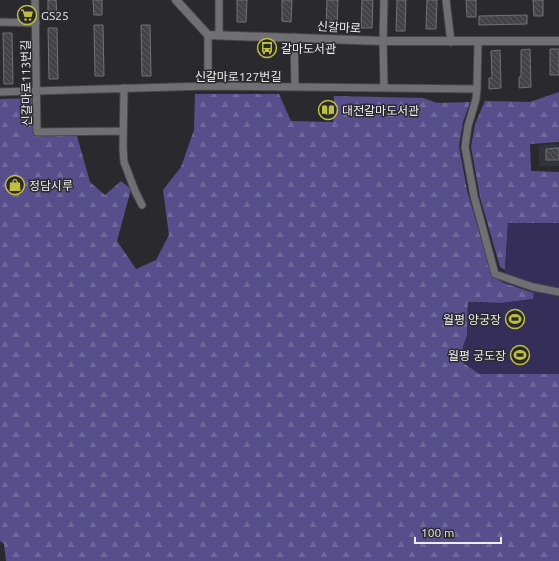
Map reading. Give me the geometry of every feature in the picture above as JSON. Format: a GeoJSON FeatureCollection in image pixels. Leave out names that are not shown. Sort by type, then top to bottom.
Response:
{"type":"FeatureCollection","features":[{"type":"Feature","properties":{"kind":"street","name":"신갈마로113번길"},"geometry":{"type":"LineString","coordinates":[[35,0],[37,132],[123,131]]}},
{"type":"Feature","properties":{"kind":"street"},"geometry":{"type":"LineString","coordinates":[[176,0],[208,35],[208,86]]}},
{"type":"Feature","properties":{"kind":"street"},"geometry":{"type":"LineString","coordinates":[[218,35],[219,0]]}},
{"type":"Feature","properties":{"kind":"street"},"geometry":{"type":"LineString","coordinates":[[384,0],[384,87]]}},
{"type":"Feature","properties":{"kind":"street"},"geometry":{"type":"LineString","coordinates":[[446,0],[451,42]]}},
{"type":"Feature","properties":{"kind":"street"},"geometry":{"type":"LineString","coordinates":[[0,22],[36,23]]}},
{"type":"Feature","properties":{"kind":"street","name":"신갈마로"},"geometry":{"type":"LineString","coordinates":[[208,35],[383,41],[559,41]]}},
{"type":"Feature","properties":{"kind":"street"},"geometry":{"type":"LineString","coordinates":[[294,37],[295,87]]}},
{"type":"Feature","properties":{"kind":"street"},"geometry":{"type":"LineString","coordinates":[[478,41],[476,99],[468,126],[465,147],[474,196],[495,274],[533,287],[559,292]]}},
{"type":"Feature","properties":{"kind":"street","name":"신갈마로127번길"},"geometry":{"type":"LineString","coordinates":[[0,92],[208,86],[477,89]]}},
{"type":"Feature","properties":{"kind":"street"},"geometry":{"type":"LineString","coordinates":[[124,88],[124,162],[135,192],[142,205]]}},
{"type":"Feature","properties":{"kind":"shaded area"},"geometry":{"type":"Polygon","coordinates":[[[559,144],[559,166],[539,166],[539,145],[559,144]]]}},
{"type":"Feature","properties":{"kind":"shaded area"},"geometry":{"type":"Polygon","coordinates":[[[508,223],[559,223],[559,374],[479,374],[462,362],[463,347],[467,336],[468,302],[503,303],[533,299],[534,293],[504,283],[508,223]]]}},
{"type":"Feature","properties":{"kind":"green space"},"geometry":{"type":"Polygon","coordinates":[[[559,92],[559,142],[530,144],[531,171],[559,172],[559,223],[508,223],[505,270],[500,267],[480,197],[471,147],[475,124],[485,101],[530,102],[559,92]]]}},
{"type":"Feature","properties":{"kind":"green space"},"geometry":{"type":"Polygon","coordinates":[[[195,94],[279,94],[291,121],[333,122],[334,96],[423,98],[437,103],[470,102],[463,122],[459,146],[467,190],[492,276],[504,283],[534,293],[533,299],[503,303],[468,302],[467,336],[463,347],[479,374],[559,374],[559,561],[6,561],[4,544],[0,541],[0,99],[33,98],[34,135],[77,136],[90,182],[105,195],[121,181],[131,189],[117,241],[136,269],[156,260],[169,235],[163,190],[181,167],[194,130],[195,94]]]}},
{"type":"Feature","properties":{"kind":"building"},"geometry":{"type":"Polygon","coordinates":[[[48,0],[56,0],[57,16],[48,16],[48,0]]]}},
{"type":"Feature","properties":{"kind":"building"},"geometry":{"type":"Polygon","coordinates":[[[93,0],[102,0],[102,15],[94,15],[93,0]]]}},
{"type":"Feature","properties":{"kind":"building"},"geometry":{"type":"Polygon","coordinates":[[[237,0],[247,0],[246,22],[237,22],[237,0]]]}},
{"type":"Feature","properties":{"kind":"building"},"geometry":{"type":"Polygon","coordinates":[[[282,0],[292,0],[291,22],[282,21],[282,0]]]}},
{"type":"Feature","properties":{"kind":"building"},"geometry":{"type":"Polygon","coordinates":[[[327,0],[338,0],[337,28],[326,27],[327,0]]]}},
{"type":"Feature","properties":{"kind":"building"},"geometry":{"type":"Polygon","coordinates":[[[362,0],[373,0],[372,28],[361,28],[362,0]]]}},
{"type":"Feature","properties":{"kind":"building"},"geometry":{"type":"Polygon","coordinates":[[[397,0],[406,0],[405,31],[396,31],[397,0]]]}},
{"type":"Feature","properties":{"kind":"building"},"geometry":{"type":"Polygon","coordinates":[[[427,0],[437,0],[436,29],[426,29],[427,0]]]}},
{"type":"Feature","properties":{"kind":"building"},"geometry":{"type":"Polygon","coordinates":[[[466,0],[476,0],[476,17],[467,17],[466,0]]]}},
{"type":"Feature","properties":{"kind":"building"},"geometry":{"type":"Polygon","coordinates":[[[533,0],[543,0],[543,16],[534,16],[533,0]]]}},
{"type":"Feature","properties":{"kind":"building"},"geometry":{"type":"Polygon","coordinates":[[[527,15],[527,24],[479,25],[479,16],[527,15]]]}},
{"type":"Feature","properties":{"kind":"building"},"geometry":{"type":"Polygon","coordinates":[[[94,25],[103,25],[104,76],[95,76],[94,25]]]}},
{"type":"Feature","properties":{"kind":"building"},"geometry":{"type":"Polygon","coordinates":[[[141,25],[150,25],[151,76],[142,76],[141,25]]]}},
{"type":"Feature","properties":{"kind":"building"},"geometry":{"type":"Polygon","coordinates":[[[48,28],[57,28],[58,79],[49,79],[48,28]]]}},
{"type":"Feature","properties":{"kind":"building"},"geometry":{"type":"Polygon","coordinates":[[[3,33],[12,33],[13,84],[4,84],[3,33]]]}},
{"type":"Feature","properties":{"kind":"building"},"geometry":{"type":"Polygon","coordinates":[[[530,49],[531,87],[519,88],[519,77],[521,77],[521,50],[530,49]]]}},
{"type":"Feature","properties":{"kind":"building"},"geometry":{"type":"Polygon","coordinates":[[[550,49],[559,49],[559,75],[550,75],[550,49]]]}},
{"type":"Feature","properties":{"kind":"building"},"geometry":{"type":"Polygon","coordinates":[[[500,50],[501,88],[489,89],[489,78],[492,78],[491,51],[500,50]]]}},
{"type":"Feature","properties":{"kind":"building"},"geometry":{"type":"Polygon","coordinates":[[[559,148],[559,160],[546,160],[546,149],[559,148]]]}},
{"type":"Feature","properties":{"kind":"place","name":"GS25"},"geometry":{"type":"Point","coordinates":[27,15]}},
{"type":"Feature","properties":{"kind":"place","name":"갈마도서관"},"geometry":{"type":"Point","coordinates":[267,48]}},
{"type":"Feature","properties":{"kind":"place","name":"대전갈마도서관"},"geometry":{"type":"Point","coordinates":[328,110]}},
{"type":"Feature","properties":{"kind":"place","name":"정담시루"},"geometry":{"type":"Point","coordinates":[15,185]}},
{"type":"Feature","properties":{"kind":"place","name":"월평 양궁장"},"geometry":{"type":"Point","coordinates":[515,319]}},
{"type":"Feature","properties":{"kind":"place","name":"월평 궁도장"},"geometry":{"type":"Point","coordinates":[520,355]}}]}
